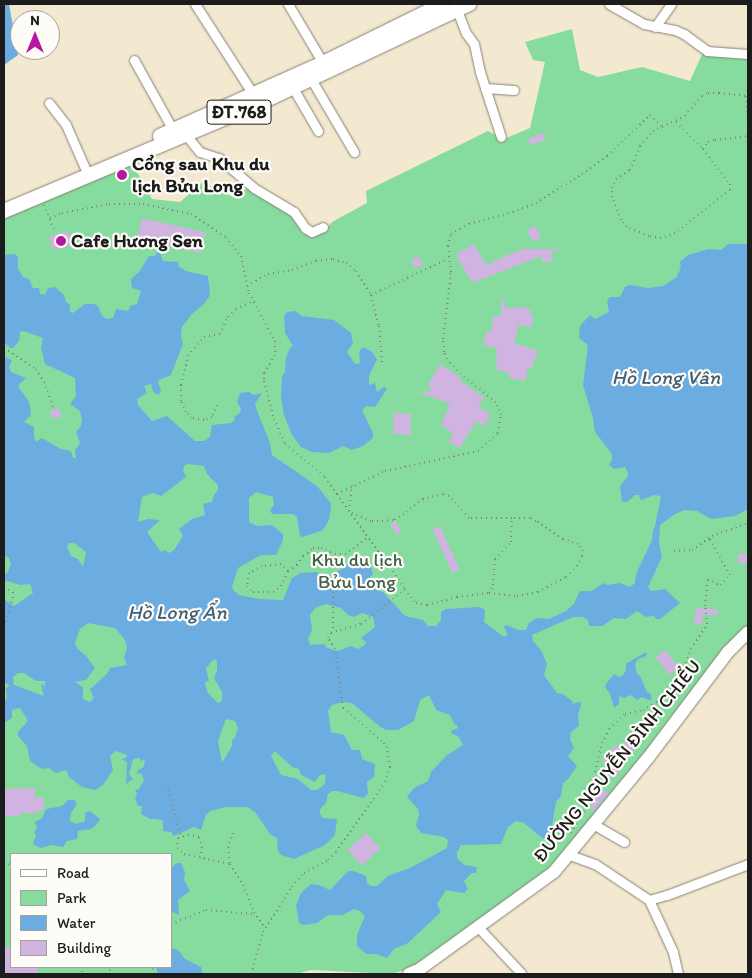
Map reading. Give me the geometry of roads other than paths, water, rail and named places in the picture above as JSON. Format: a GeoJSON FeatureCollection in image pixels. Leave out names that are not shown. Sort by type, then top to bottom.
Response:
{"type":"FeatureCollection","features":[{"type":"Feature","properties":{"kind":"main road","name":"ĐT.768"},"geometry":{"type":"LineString","coordinates":[[4,211],[256,99],[323,63],[443,4]]}},
{"type":"Feature","properties":{"kind":"main road","name":"ĐT.768"},"geometry":{"type":"LineString","coordinates":[[256,99],[293,88],[470,4]]}},
{"type":"Feature","properties":{"kind":"main road","name":"ĐT.768"},"geometry":{"type":"LineString","coordinates":[[4,201],[179,133]]}},
{"type":"Feature","properties":{"kind":"main road","name":"ĐƯỜNG NGUYỄN ĐÌNH CHIỂU"},"geometry":{"type":"LineString","coordinates":[[409,974],[420,969],[554,872],[648,758],[728,652],[748,632]]}},
{"type":"Feature","properties":{"kind":"street"},"geometry":{"type":"LineString","coordinates":[[196,4],[256,99]]}},
{"type":"Feature","properties":{"kind":"street"},"geometry":{"type":"LineString","coordinates":[[288,4],[323,63]]}},
{"type":"Feature","properties":{"kind":"street"},"geometry":{"type":"LineString","coordinates":[[609,4],[644,24],[675,30],[707,51],[748,54]]}},
{"type":"Feature","properties":{"kind":"street"},"geometry":{"type":"LineString","coordinates":[[655,27],[671,4]]}},
{"type":"Feature","properties":{"kind":"street"},"geometry":{"type":"LineString","coordinates":[[456,10],[474,44],[500,137]]}},
{"type":"Feature","properties":{"kind":"street"},"geometry":{"type":"LineString","coordinates":[[134,60],[179,133],[200,152],[219,158],[254,188],[294,212],[305,228],[312,232],[323,228]]}},
{"type":"Feature","properties":{"kind":"street"},"geometry":{"type":"LineString","coordinates":[[311,79],[354,152]]}},
{"type":"Feature","properties":{"kind":"street"},"geometry":{"type":"LineString","coordinates":[[293,88],[318,131]]}},
{"type":"Feature","properties":{"kind":"street"},"geometry":{"type":"LineString","coordinates":[[485,88],[514,90]]}},
{"type":"Feature","properties":{"kind":"street"},"geometry":{"type":"LineString","coordinates":[[49,103],[66,125],[85,168]]}},
{"type":"Feature","properties":{"kind":"street"},"geometry":{"type":"LineString","coordinates":[[593,824],[624,842]]}},
{"type":"Feature","properties":{"kind":"street"},"geometry":{"type":"LineString","coordinates":[[567,854],[595,864],[649,900],[673,952],[678,974]]}},
{"type":"Feature","properties":{"kind":"street"},"geometry":{"type":"LineString","coordinates":[[649,900],[748,864]]}},
{"type":"Feature","properties":{"kind":"street"},"geometry":{"type":"LineString","coordinates":[[478,927],[521,972]]}},
{"type":"Feature","properties":{"kind":"water"},"geometry":{"type":"Polygon","coordinates":[[[4,4],[9,4],[11,60],[4,65],[4,4]]]}},
{"type":"Feature","properties":{"kind":"water","name":"Hồ Long Ẩn"},"geometry":{"type":"Polygon","coordinates":[[[728,244],[748,244],[748,509],[735,516],[711,519],[697,511],[685,510],[675,514],[660,525],[659,543],[662,557],[648,587],[651,591],[665,589],[680,603],[660,619],[656,619],[654,616],[646,617],[637,611],[626,619],[614,618],[602,626],[589,626],[588,620],[583,617],[573,617],[532,635],[533,641],[541,650],[547,664],[544,675],[557,693],[563,694],[573,702],[572,704],[580,702],[581,705],[578,715],[579,726],[571,732],[570,739],[574,748],[568,756],[577,766],[563,783],[561,796],[556,802],[552,826],[553,832],[548,840],[542,838],[524,823],[516,821],[508,827],[501,844],[461,845],[457,852],[457,858],[464,865],[477,867],[476,873],[472,873],[464,881],[468,889],[464,893],[446,890],[437,904],[441,912],[408,943],[394,949],[387,958],[376,954],[366,954],[357,946],[357,935],[365,916],[360,911],[354,909],[343,915],[328,915],[317,923],[304,925],[299,923],[296,906],[301,893],[311,884],[330,890],[348,871],[353,871],[366,876],[367,883],[371,886],[377,886],[388,876],[410,868],[447,848],[448,840],[444,837],[421,833],[416,826],[419,814],[418,809],[407,797],[414,788],[428,781],[431,772],[447,755],[463,745],[459,737],[451,733],[458,726],[454,724],[450,715],[436,710],[429,695],[420,700],[414,721],[398,730],[386,730],[379,726],[352,703],[343,702],[332,705],[328,711],[331,732],[344,735],[352,750],[360,750],[362,759],[375,764],[374,777],[367,782],[368,793],[364,798],[337,791],[332,791],[328,794],[326,803],[320,809],[320,813],[322,818],[337,819],[335,835],[325,845],[294,859],[281,855],[278,851],[277,838],[270,834],[255,812],[247,807],[226,807],[210,811],[206,815],[201,830],[194,827],[174,836],[171,832],[163,831],[163,821],[150,819],[141,814],[142,806],[138,806],[135,799],[137,794],[135,790],[139,789],[144,780],[141,773],[137,774],[138,770],[144,767],[145,759],[141,761],[140,758],[133,759],[129,774],[133,779],[126,784],[127,762],[121,759],[126,758],[127,755],[116,751],[110,756],[113,770],[103,785],[95,790],[82,787],[69,777],[66,770],[56,773],[49,768],[42,769],[30,761],[27,746],[18,736],[18,732],[28,721],[20,708],[12,710],[12,718],[4,723],[4,704],[7,697],[6,688],[10,686],[4,682],[4,599],[14,606],[33,593],[30,584],[20,585],[4,580],[4,575],[8,572],[11,564],[9,558],[4,555],[4,357],[12,360],[9,367],[11,372],[26,378],[18,386],[29,402],[30,416],[24,422],[34,427],[36,442],[42,438],[61,449],[71,451],[73,458],[76,458],[75,450],[80,443],[76,432],[81,426],[82,420],[80,411],[70,404],[76,396],[75,378],[45,364],[41,348],[43,338],[23,331],[20,332],[19,341],[13,348],[10,348],[4,342],[4,255],[15,254],[18,257],[18,269],[23,277],[29,279],[33,288],[39,288],[40,294],[45,295],[48,288],[55,287],[64,295],[66,302],[70,305],[70,312],[73,313],[85,304],[94,304],[98,306],[102,316],[107,319],[113,318],[116,309],[128,311],[130,306],[137,304],[141,291],[132,288],[131,279],[139,272],[149,256],[155,256],[159,250],[163,261],[179,262],[178,266],[186,271],[208,276],[210,295],[182,327],[181,336],[183,344],[171,375],[159,380],[158,383],[161,390],[159,395],[153,392],[151,384],[144,386],[147,393],[137,399],[138,405],[152,421],[167,416],[195,441],[204,441],[210,437],[212,425],[231,423],[234,421],[235,416],[240,413],[241,409],[237,402],[240,393],[249,392],[254,395],[262,393],[255,404],[270,443],[272,455],[317,486],[331,506],[329,520],[323,530],[303,537],[300,536],[297,517],[293,514],[272,514],[270,510],[274,505],[273,497],[256,492],[249,498],[249,522],[257,526],[272,525],[283,534],[283,540],[276,555],[261,555],[238,568],[232,587],[239,595],[259,599],[283,600],[292,578],[301,573],[317,572],[322,579],[342,569],[350,560],[364,559],[370,564],[373,574],[367,581],[368,587],[383,592],[405,616],[423,620],[428,626],[436,626],[441,620],[441,612],[446,609],[480,607],[485,610],[484,622],[504,637],[508,635],[504,627],[506,625],[519,630],[526,630],[529,623],[537,618],[549,619],[566,611],[574,604],[580,591],[592,591],[603,583],[607,585],[620,583],[630,587],[635,583],[636,574],[652,540],[661,496],[654,495],[641,500],[639,495],[635,495],[627,502],[622,502],[620,486],[628,476],[628,473],[625,467],[614,469],[609,465],[612,460],[612,454],[595,432],[593,418],[583,385],[588,345],[579,338],[580,326],[590,315],[595,319],[609,312],[607,300],[610,297],[620,297],[625,287],[630,285],[648,288],[663,286],[677,277],[681,267],[680,262],[688,255],[709,249],[721,250],[728,244]],[[187,464],[183,470],[186,477],[161,496],[153,493],[142,497],[138,522],[148,519],[160,520],[147,532],[161,552],[165,550],[169,553],[174,550],[183,536],[179,529],[192,519],[205,515],[203,504],[212,502],[218,490],[218,485],[207,474],[204,466],[187,464]],[[69,543],[67,547],[71,556],[78,559],[83,567],[86,552],[74,543],[69,543]],[[326,604],[315,608],[310,615],[312,630],[308,639],[310,645],[324,644],[327,648],[338,651],[351,646],[358,649],[365,645],[366,642],[361,638],[375,627],[373,617],[362,613],[354,617],[348,615],[341,608],[326,604]],[[88,623],[80,629],[75,643],[77,648],[95,668],[86,680],[75,682],[83,687],[83,699],[90,702],[94,698],[90,689],[107,674],[110,668],[127,665],[124,658],[127,648],[125,640],[115,628],[88,623]],[[214,659],[206,668],[209,682],[206,681],[205,684],[208,693],[218,703],[222,701],[222,692],[214,678],[217,671],[217,661],[214,659]],[[18,673],[13,677],[14,685],[44,696],[41,686],[43,684],[45,687],[45,681],[36,681],[24,673],[18,673]],[[226,719],[218,741],[222,763],[232,746],[232,740],[235,738],[238,728],[235,721],[226,719]],[[275,751],[271,756],[281,775],[298,779],[311,790],[317,790],[325,784],[326,774],[320,775],[315,782],[301,775],[299,769],[292,767],[275,751]]]}},
{"type":"Feature","properties":{"kind":"water"},"geometry":{"type":"Polygon","coordinates":[[[295,311],[302,316],[334,320],[351,333],[353,343],[347,352],[355,364],[360,363],[359,352],[363,347],[371,351],[377,359],[369,376],[369,385],[375,383],[377,392],[384,387],[387,389],[375,407],[366,406],[362,410],[373,433],[373,438],[363,446],[352,450],[343,446],[329,453],[312,452],[301,447],[292,435],[284,415],[281,397],[282,376],[285,372],[286,357],[293,346],[285,333],[284,316],[287,312],[295,311]]]}},
{"type":"Feature","properties":{"kind":"water"},"geometry":{"type":"Polygon","coordinates":[[[647,653],[646,656],[638,659],[635,664],[637,674],[640,676],[652,699],[648,700],[642,697],[637,700],[631,695],[624,698],[619,696],[619,704],[614,708],[610,694],[605,687],[606,684],[614,674],[619,677],[623,675],[626,670],[626,664],[647,653]]]}},
{"type":"Feature","properties":{"kind":"water"},"geometry":{"type":"Polygon","coordinates":[[[68,800],[74,800],[77,804],[71,813],[70,821],[76,824],[85,821],[85,813],[90,811],[100,819],[96,825],[91,829],[78,831],[77,839],[67,841],[63,847],[52,845],[41,848],[34,845],[36,835],[34,832],[37,828],[35,822],[42,818],[46,809],[62,806],[68,800]]]}},
{"type":"Feature","properties":{"kind":"water"},"geometry":{"type":"Polygon","coordinates":[[[177,863],[181,863],[185,872],[184,880],[190,891],[178,900],[179,915],[172,912],[172,867],[177,863]]]}},
{"type":"Feature","properties":{"kind":"water"},"geometry":{"type":"Polygon","coordinates":[[[172,948],[178,950],[185,959],[201,967],[203,974],[158,974],[156,968],[172,968],[172,948]]]}},
{"type":"Feature","properties":{"kind":"place","name":"Cổng sau Khu du lịch Bửu Long"},"geometry":{"type":"Point","coordinates":[122,175]}},
{"type":"Feature","properties":{"kind":"place","name":"Cafe Hương Sen"},"geometry":{"type":"Point","coordinates":[61,241]}},
{"type":"Feature","properties":{"kind":"water label","name":"Hồ Long Vân"},"geometry":{"type":"Point","coordinates":[666,377]}},
{"type":"Feature","properties":{"kind":"park label","name":"Khu du lịch Bửu Long"},"geometry":{"type":"Point","coordinates":[357,571]}}]}
